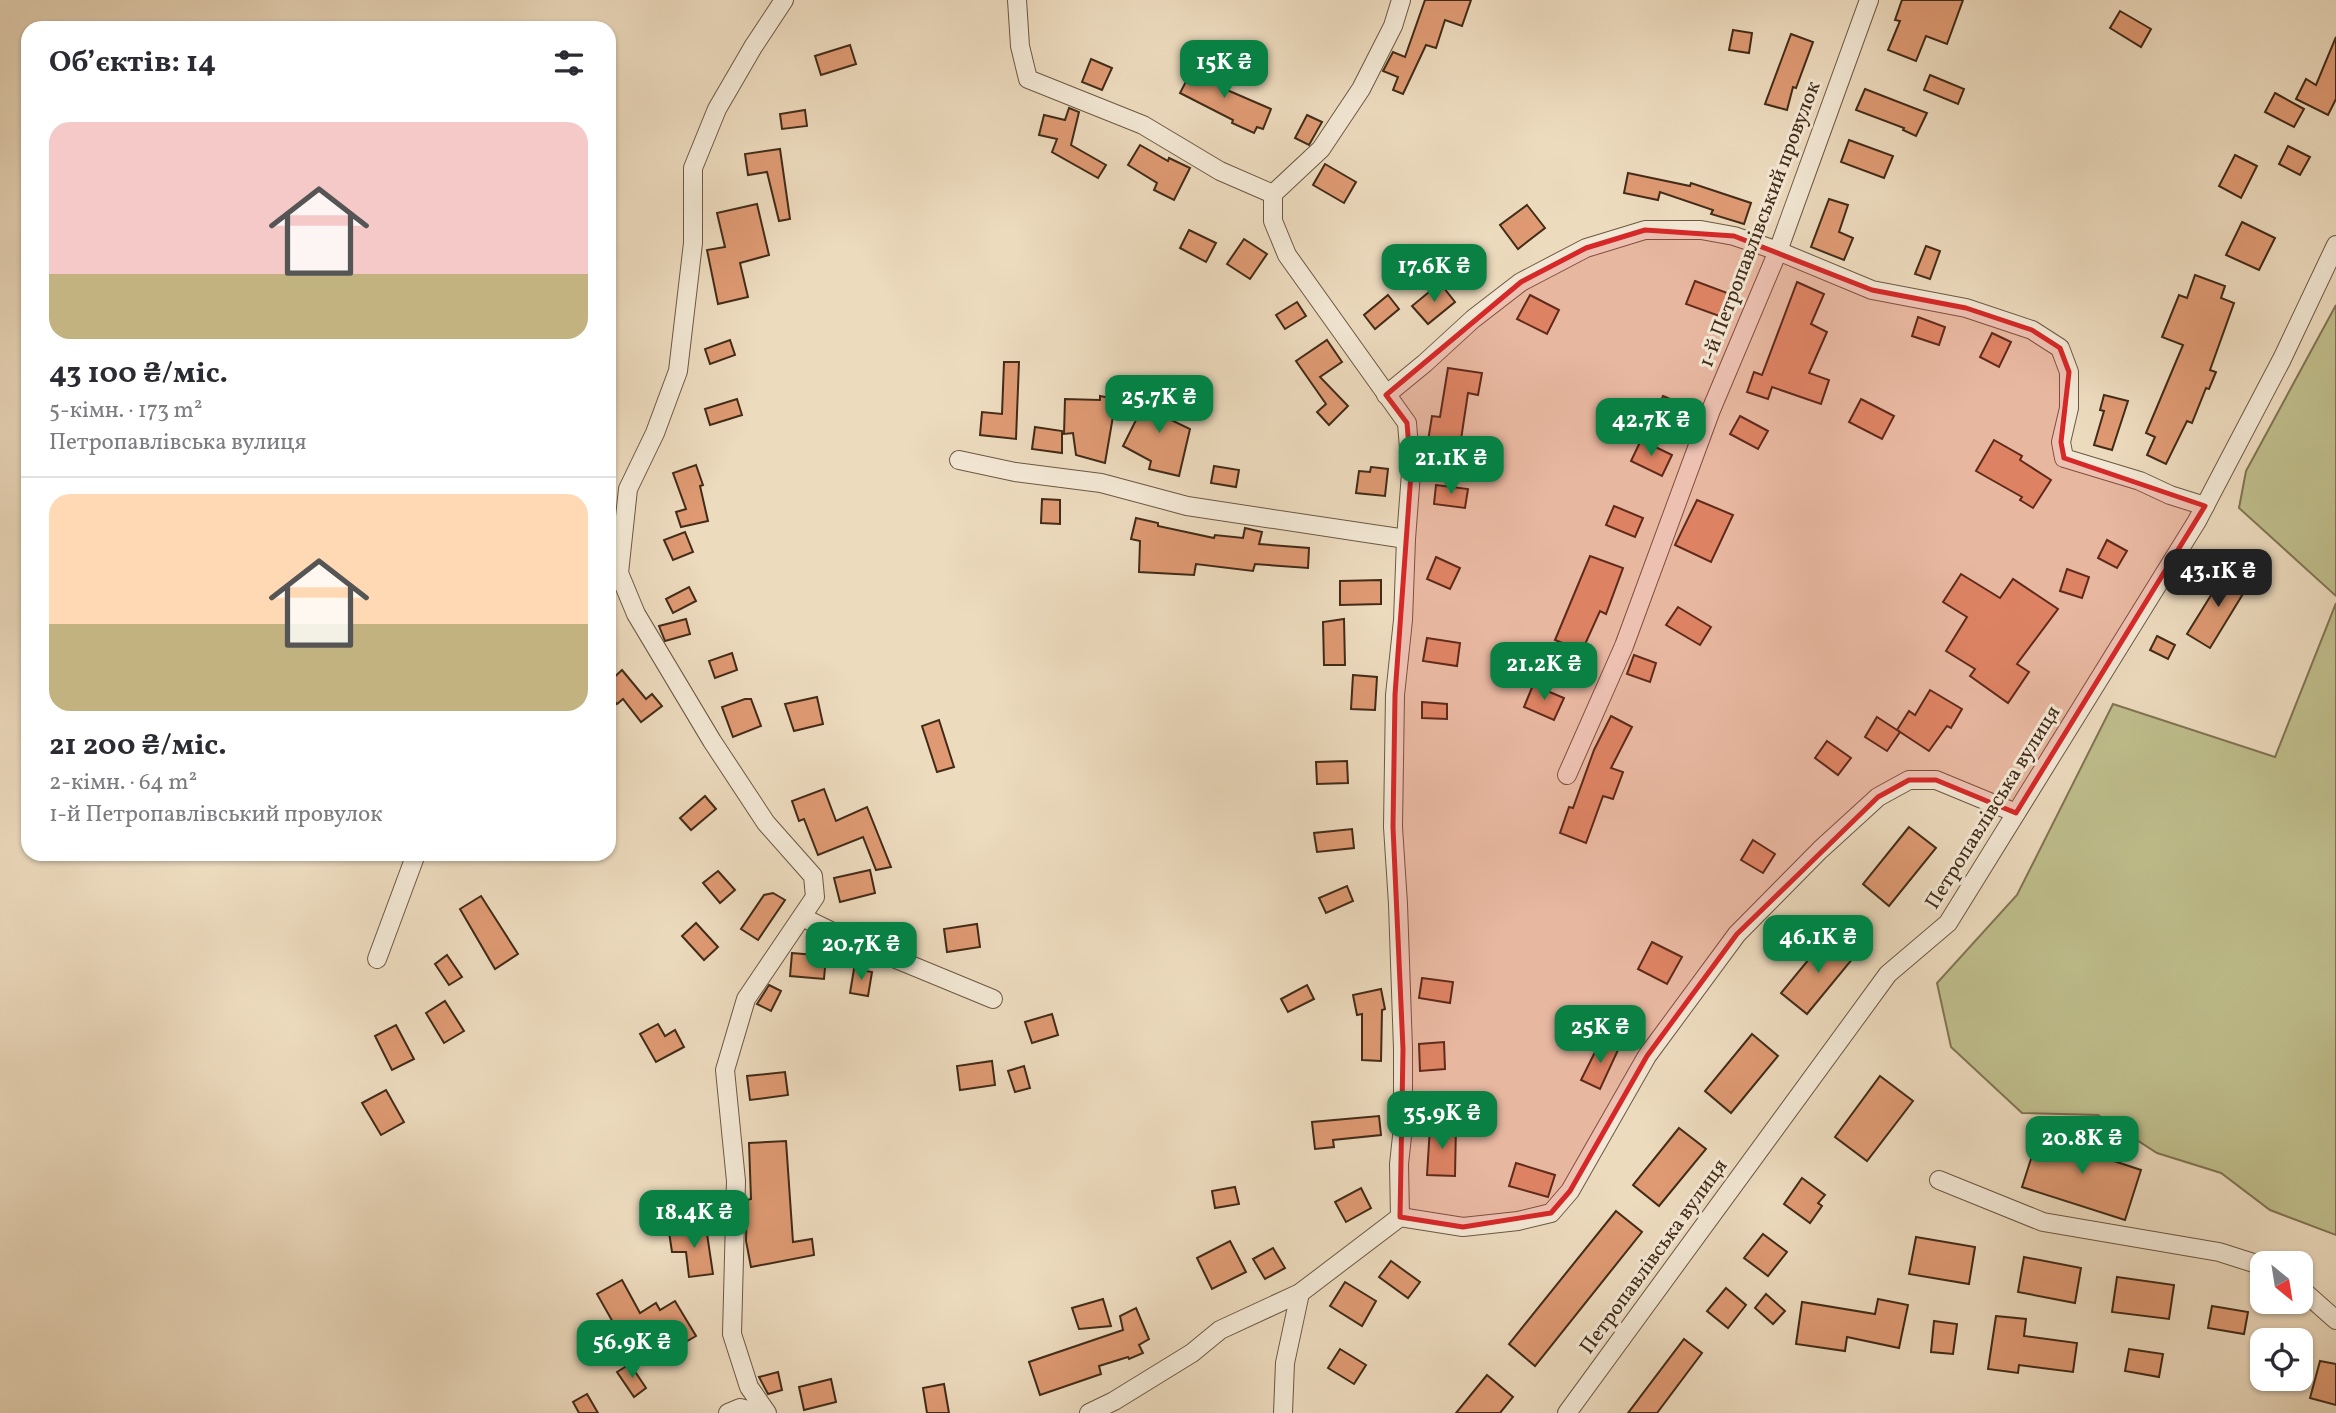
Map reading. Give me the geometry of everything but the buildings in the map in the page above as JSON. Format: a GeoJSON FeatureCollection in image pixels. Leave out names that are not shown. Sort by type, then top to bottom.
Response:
{"type":"FeatureCollection","features":[{"type":"Feature","properties":{"kind":"street"},"geometry":{"type":"LineString","coordinates":[[619,573],[628,489],[655,433],[678,371],[693,243],[693,169],[717,109],[784,0]]}},
{"type":"Feature","properties":{"kind":"street"},"geometry":{"type":"LineString","coordinates":[[1017,0],[1020,46],[1028,79],[1143,125],[1220,171],[1273,194]]}},
{"type":"Feature","properties":{"kind":"street"},"geometry":{"type":"LineString","coordinates":[[1400,1217],[1403,1049],[1393,827],[1395,695],[1403,620],[1411,473],[1407,423],[1287,255],[1273,221],[1273,194],[1321,149],[1348,109],[1393,26],[1401,0]]}},
{"type":"Feature","properties":{"kind":"street","name":"1-й Петропавлівський провулок"},"geometry":{"type":"LineString","coordinates":[[1567,775],[1624,646],[1711,410],[1778,251],[1869,0]]}},
{"type":"Feature","properties":{"kind":"street"},"geometry":{"type":"LineString","coordinates":[[1386,395],[1473,318],[1521,282],[1586,248],[1645,230],[1701,230],[1734,236],[1778,251],[1872,289],[1966,308],[2032,330],[2060,348],[2069,372],[2069,408],[2061,442],[2064,457],[2140,481],[2170,495],[2205,506]]}},
{"type":"Feature","properties":{"kind":"street","name":"Петропавлівська вулиця"},"geometry":{"type":"LineString","coordinates":[[1567,1413],[1888,974],[1948,923],[2205,506],[2282,359],[2336,245]]}},
{"type":"Feature","properties":{"kind":"street"},"geometry":{"type":"LineString","coordinates":[[959,460],[1015,472],[1101,483],[1187,506],[1406,539]]}},
{"type":"Feature","properties":{"kind":"street"},"geometry":{"type":"LineString","coordinates":[[616,568],[636,614],[712,741],[766,823],[813,876],[815,897],[746,999],[725,1070],[736,1181],[732,1334],[749,1387],[767,1413]]}},
{"type":"Feature","properties":{"kind":"street"},"geometry":{"type":"LineString","coordinates":[[1089,1413],[1114,1401],[1192,1353],[1220,1330],[1300,1293],[1400,1217],[1463,1227],[1518,1221],[1551,1213],[1570,1191],[1647,1056],[1737,934],[1820,850],[1878,797],[1909,780],[1936,780],[2016,813]]}},
{"type":"Feature","properties":{"kind":"street"},"geometry":{"type":"LineString","coordinates":[[377,959],[413,861]]}},
{"type":"Feature","properties":{"kind":"street"},"geometry":{"type":"LineString","coordinates":[[802,916],[845,938],[993,999]]}},
{"type":"Feature","properties":{"kind":"street"},"geometry":{"type":"LineString","coordinates":[[1939,1180],[2043,1222],[2219,1252],[2250,1262]]}},
{"type":"Feature","properties":{"kind":"street"},"geometry":{"type":"LineString","coordinates":[[1283,1413],[1285,1363],[1300,1293]]}},
{"type":"Feature","properties":{"kind":"street"},"geometry":{"type":"LineString","coordinates":[[2314,1301],[2336,1321]]}},
{"type":"Feature","properties":{"kind":"street"},"geometry":{"type":"LineString","coordinates":[[729,1413],[740,1408],[761,1413]]}},
{"type":"Feature","properties":{"kind":"highlighted area"},"geometry":{"type":"Polygon","coordinates":[[[1645,230],[1734,236],[1872,290],[1966,308],[2032,330],[2060,348],[2069,372],[2061,442],[2064,458],[2205,506],[2016,813],[1936,780],[1909,780],[1878,797],[1737,934],[1647,1056],[1570,1191],[1551,1213],[1463,1227],[1400,1217],[1403,1049],[1393,827],[1395,695],[1411,473],[1407,423],[1386,395],[1521,282],[1586,248],[1645,230]]]}},
{"type":"Feature","properties":{"kind":"shaded area"},"geometry":{"type":"Polygon","coordinates":[[[2336,305],[2336,596],[2239,508],[2246,471],[2336,305]]]}},
{"type":"Feature","properties":{"kind":"shaded area"},"geometry":{"type":"Polygon","coordinates":[[[2336,603],[2336,1235],[2270,1210],[2221,1173],[2157,1153],[2098,1115],[2022,1113],[1951,1047],[1937,983],[2017,895],[2113,704],[2275,757],[2336,603]]]}}]}
